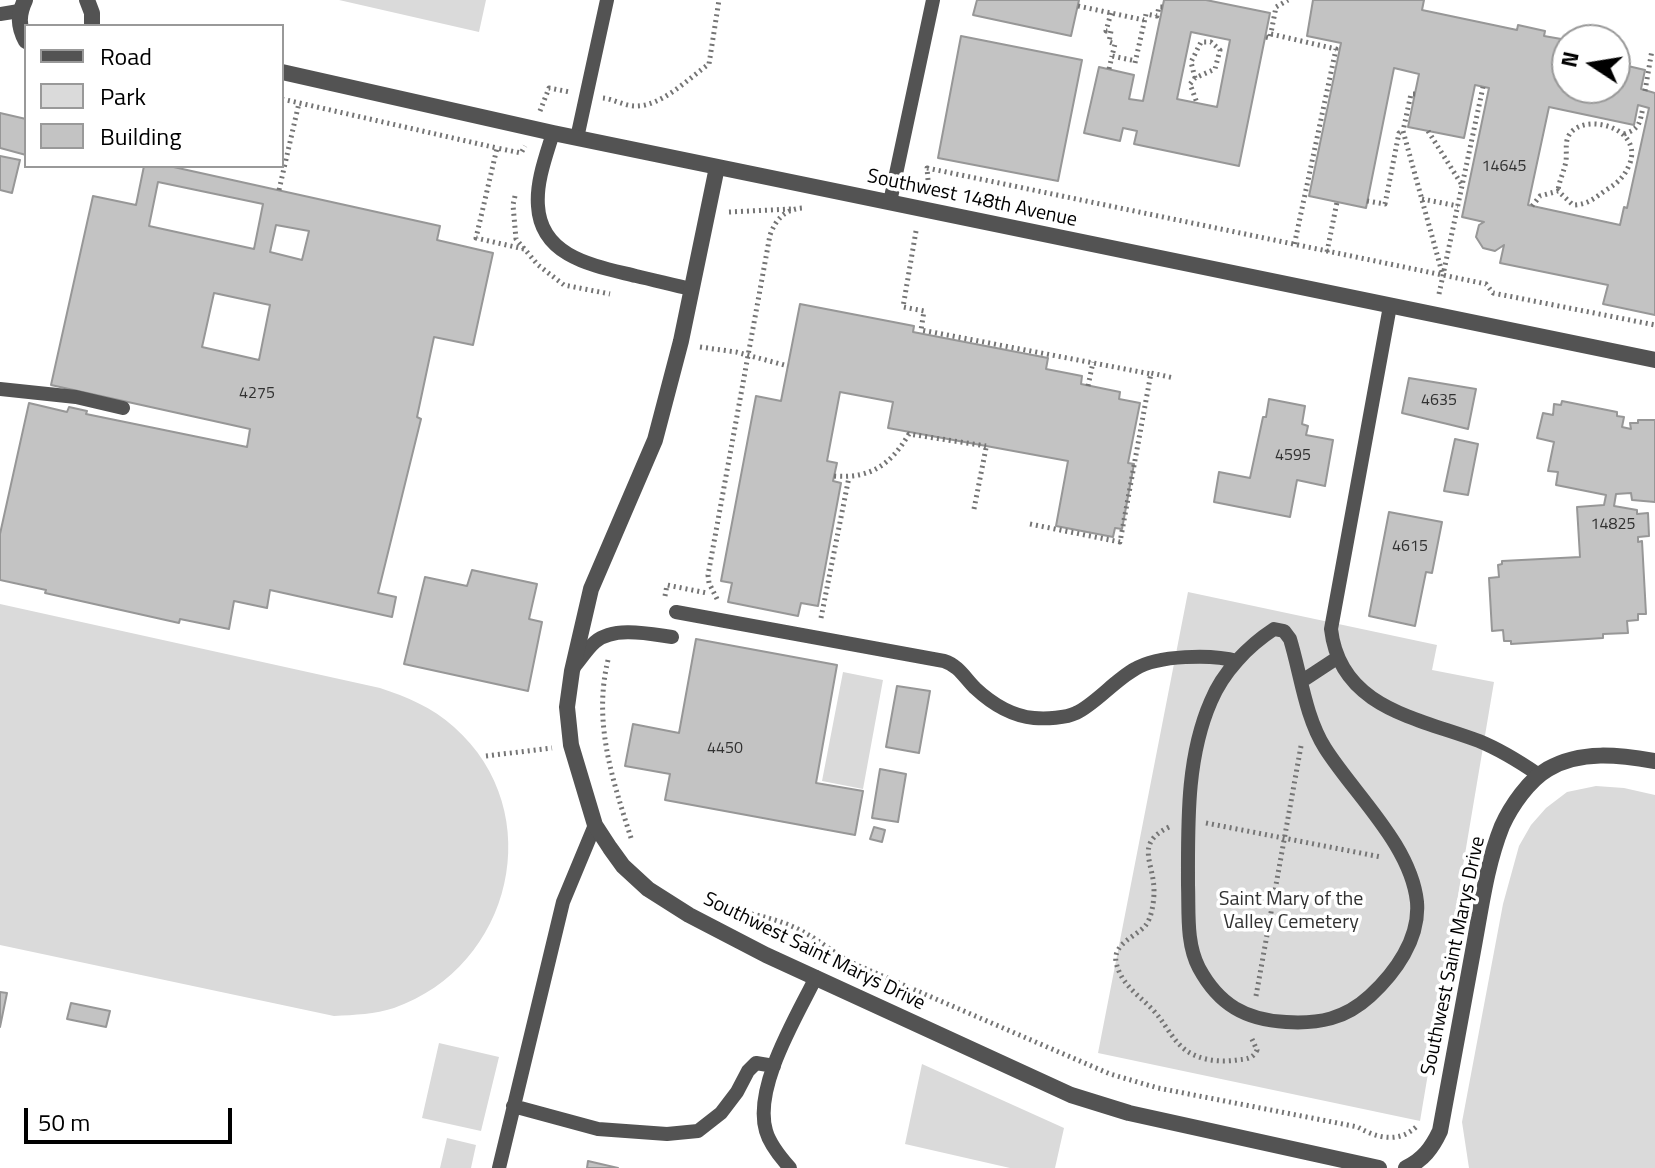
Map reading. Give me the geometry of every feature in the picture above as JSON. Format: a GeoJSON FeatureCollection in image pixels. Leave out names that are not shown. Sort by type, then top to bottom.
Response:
{"type":"FeatureCollection","features":[{"type":"Feature","properties":{"kind":"street"},"geometry":{"type":"LineString","coordinates":[[87,0],[92,24]]}},
{"type":"Feature","properties":{"kind":"street"},"geometry":{"type":"LineString","coordinates":[[22,5],[19,25],[24,36]]}},
{"type":"Feature","properties":{"kind":"street","name":"Southwest 148th Avenue"},"geometry":{"type":"LineString","coordinates":[[284,72],[553,133],[1655,360]]}},
{"type":"Feature","properties":{"kind":"street","name":"Southwest Saint Marys Drive"},"geometry":{"type":"LineString","coordinates":[[717,167],[681,341],[655,440],[591,589],[572,671],[567,707],[571,745],[595,825],[623,866],[648,889],[689,915],[766,955],[1071,1095],[1100,1105],[1379,1168]]}},
{"type":"Feature","properties":{"kind":"street"},"geometry":{"type":"LineString","coordinates":[[1539,775],[1559,763],[1596,755],[1655,761]]}},
{"type":"Feature","properties":{"kind":"street","name":"Southwest Saint Marys Drive"},"geometry":{"type":"LineString","coordinates":[[1406,1168],[1424,1163],[1440,1131],[1491,860],[1504,822],[1539,775]]}},
{"type":"Feature","properties":{"kind":"lane"},"geometry":{"type":"LineString","coordinates":[[577,138],[607,0]]}},
{"type":"Feature","properties":{"kind":"lane"},"geometry":{"type":"LineString","coordinates":[[890,202],[933,0]]}},
{"type":"Feature","properties":{"kind":"lane"},"geometry":{"type":"LineString","coordinates":[[0,14],[22,5]]}},
{"type":"Feature","properties":{"kind":"lane"},"geometry":{"type":"LineString","coordinates":[[553,133],[537,202],[539,217],[558,249],[587,264],[691,289]]}},
{"type":"Feature","properties":{"kind":"lane"},"geometry":{"type":"LineString","coordinates":[[1390,306],[1331,629],[1337,658],[1355,685],[1374,700],[1401,714],[1505,752],[1539,775]]}},
{"type":"Feature","properties":{"kind":"lane"},"geometry":{"type":"LineString","coordinates":[[0,389],[76,397],[123,408]]}},
{"type":"Feature","properties":{"kind":"lane"},"geometry":{"type":"LineString","coordinates":[[676,612],[944,661],[957,666],[993,703],[1012,713],[1033,718],[1076,713],[1138,667],[1199,656],[1220,656],[1237,661]]}},
{"type":"Feature","properties":{"kind":"lane"},"geometry":{"type":"LineString","coordinates":[[1274,629],[1284,631],[1290,639],[1313,725],[1325,748],[1362,797],[1412,880],[1417,904],[1413,932],[1403,957],[1384,983],[1361,1004],[1341,1016],[1316,1023],[1267,1021],[1251,1018],[1236,1010],[1217,994],[1199,968],[1191,948],[1188,824],[1191,783],[1199,738],[1211,699],[1237,661],[1258,639],[1274,629]]}},
{"type":"Feature","properties":{"kind":"lane"},"geometry":{"type":"LineString","coordinates":[[572,671],[597,640],[613,635],[644,633],[672,637]]}},
{"type":"Feature","properties":{"kind":"lane"},"geometry":{"type":"LineString","coordinates":[[1302,681],[1337,658]]}},
{"type":"Feature","properties":{"kind":"lane"},"geometry":{"type":"LineString","coordinates":[[499,1168],[563,902],[595,825]]}},
{"type":"Feature","properties":{"kind":"lane"},"geometry":{"type":"LineString","coordinates":[[790,1168],[774,1148],[766,1130],[764,1110],[774,1066],[816,977]]}},
{"type":"Feature","properties":{"kind":"lane"},"geometry":{"type":"LineString","coordinates":[[513,1106],[591,1127],[667,1134],[698,1131],[721,1113],[756,1063],[774,1066]]}},
{"type":"Feature","properties":{"kind":"path"},"geometry":{"type":"LineString","coordinates":[[1288,0],[1276,7],[1268,35],[1336,49],[1294,246]]}},
{"type":"Feature","properties":{"kind":"path"},"geometry":{"type":"LineString","coordinates":[[1078,6],[1144,20]]}},
{"type":"Feature","properties":{"kind":"path"},"geometry":{"type":"LineString","coordinates":[[1112,56],[1135,63],[1146,14],[1157,16],[1159,7],[1163,7]]}},
{"type":"Feature","properties":{"kind":"path"},"geometry":{"type":"LineString","coordinates":[[1109,69],[1115,44],[1109,42],[1111,31],[1106,31],[1111,13]]}},
{"type":"Feature","properties":{"kind":"path"},"geometry":{"type":"LineString","coordinates":[[1195,78],[1191,62],[1201,42],[1211,39],[1220,50],[1215,69],[1195,78],[1190,84],[1197,103]]}},
{"type":"Feature","properties":{"kind":"path"},"geometry":{"type":"LineString","coordinates":[[1645,91],[1652,50]]}},
{"type":"Feature","properties":{"kind":"path"},"geometry":{"type":"LineString","coordinates":[[1435,315],[1483,87]]}},
{"type":"Feature","properties":{"kind":"path"},"geometry":{"type":"LineString","coordinates":[[1415,94],[1411,94],[1403,131],[1443,277]]}},
{"type":"Feature","properties":{"kind":"path"},"geometry":{"type":"LineString","coordinates":[[284,99],[497,148]]}},
{"type":"Feature","properties":{"kind":"path"},"geometry":{"type":"LineString","coordinates":[[279,190],[299,103]]}},
{"type":"Feature","properties":{"kind":"path"},"geometry":{"type":"LineString","coordinates":[[1624,134],[1635,130],[1640,124],[1643,107]]}},
{"type":"Feature","properties":{"kind":"path"},"geometry":{"type":"LineString","coordinates":[[1594,124],[1624,134],[1630,140],[1633,153],[1618,184],[1583,205],[1573,205],[1558,191],[1565,167],[1568,137],[1573,131],[1594,124]]}},
{"type":"Feature","properties":{"kind":"path"},"geometry":{"type":"LineString","coordinates":[[1367,201],[1385,204],[1399,133],[1403,131]]}},
{"type":"Feature","properties":{"kind":"path"},"geometry":{"type":"LineString","coordinates":[[1428,131],[1462,185]]}},
{"type":"Feature","properties":{"kind":"path"},"geometry":{"type":"LineString","coordinates":[[931,211],[927,168],[1486,284],[1493,293],[1655,325]]}},
{"type":"Feature","properties":{"kind":"path"},"geometry":{"type":"LineString","coordinates":[[1532,206],[1540,196],[1558,191]]}},
{"type":"Feature","properties":{"kind":"path"},"geometry":{"type":"LineString","coordinates":[[1422,199],[1458,206]]}},
{"type":"Feature","properties":{"kind":"path"},"geometry":{"type":"LineString","coordinates":[[1327,252],[1337,202]]}},
{"type":"Feature","properties":{"kind":"path"},"geometry":{"type":"LineString","coordinates":[[726,227],[729,212],[812,208]]}},
{"type":"Feature","properties":{"kind":"path"},"geometry":{"type":"LineString","coordinates":[[719,602],[712,592],[708,575],[770,235],[774,223],[785,212],[794,209]]}},
{"type":"Feature","properties":{"kind":"path"},"geometry":{"type":"LineString","coordinates":[[901,228],[928,233]]}},
{"type":"Feature","properties":{"kind":"path"},"geometry":{"type":"LineString","coordinates":[[916,231],[903,307],[924,311],[921,330],[1174,378]]}},
{"type":"Feature","properties":{"kind":"path"},"geometry":{"type":"LineString","coordinates":[[697,360],[703,332]]}},
{"type":"Feature","properties":{"kind":"path"},"geometry":{"type":"LineString","coordinates":[[699,347],[748,355],[788,366]]}},
{"type":"Feature","properties":{"kind":"path"},"geometry":{"type":"LineString","coordinates":[[1088,386],[1093,362]]}},
{"type":"Feature","properties":{"kind":"path"},"geometry":{"type":"LineString","coordinates":[[1030,524],[1120,542],[1151,374]]}},
{"type":"Feature","properties":{"kind":"path"},"geometry":{"type":"LineString","coordinates":[[834,476],[860,477],[875,471],[899,449],[909,434],[986,447],[974,509]]}},
{"type":"Feature","properties":{"kind":"path"},"geometry":{"type":"LineString","coordinates":[[820,623],[849,477]]}},
{"type":"Feature","properties":{"kind":"path"},"geometry":{"type":"LineString","coordinates":[[665,601],[667,585],[707,593]]}},
{"type":"Feature","properties":{"kind":"path"},"geometry":{"type":"LineString","coordinates":[[613,635],[602,699],[604,739],[631,838],[641,850]]}},
{"type":"Feature","properties":{"kind":"path"},"geometry":{"type":"LineString","coordinates":[[1308,706],[1286,839],[1251,1018],[1249,1032],[1257,1050],[1255,1055],[1232,1061],[1214,1061],[1195,1056],[1179,1045],[1155,1012],[1124,981],[1116,960],[1118,949],[1147,924],[1152,909],[1154,889],[1149,846],[1153,837],[1175,824],[1203,822],[1286,839],[1403,862]]}},
{"type":"Feature","properties":{"kind":"path"},"geometry":{"type":"LineString","coordinates":[[486,756],[604,739]]}},
{"type":"Feature","properties":{"kind":"path"},"geometry":{"type":"LineString","coordinates":[[718,905],[776,919],[812,937],[850,962],[1110,1074],[1158,1088],[1358,1127],[1372,1135],[1393,1138],[1409,1134],[1416,1125],[1440,1131]]}},
{"type":"Feature","properties":{"kind":"green space"},"geometry":{"type":"Polygon","coordinates":[[[339,0],[486,0],[479,32],[339,0]]]}},
{"type":"Feature","properties":{"kind":"green space","name":"Saint Mary of the Valley Cemetery"},"geometry":{"type":"Polygon","coordinates":[[[1188,592],[1437,645],[1432,670],[1494,682],[1420,1121],[1098,1053],[1188,592]]]}},
{"type":"Feature","properties":{"kind":"green space"},"geometry":{"type":"Polygon","coordinates":[[[0,604],[380,688],[419,703],[446,720],[484,762],[502,801],[508,842],[504,884],[490,923],[467,959],[434,988],[394,1008],[334,1016],[0,945],[0,604]]]}},
{"type":"Feature","properties":{"kind":"green space"},"geometry":{"type":"Polygon","coordinates":[[[843,672],[883,680],[863,789],[822,781],[843,672]]]}},
{"type":"Feature","properties":{"kind":"green space"},"geometry":{"type":"Polygon","coordinates":[[[1596,786],[1655,795],[1655,1168],[1469,1168],[1462,1122],[1503,904],[1519,846],[1546,808],[1567,792],[1596,786]]]}},
{"type":"Feature","properties":{"kind":"green space"},"geometry":{"type":"Polygon","coordinates":[[[439,1043],[499,1057],[481,1131],[422,1118],[439,1043]]]}},
{"type":"Feature","properties":{"kind":"green space"},"geometry":{"type":"Polygon","coordinates":[[[922,1064],[1064,1128],[1055,1168],[1010,1168],[905,1144],[922,1064]]]}},
{"type":"Feature","properties":{"kind":"green space"},"geometry":{"type":"Polygon","coordinates":[[[447,1138],[476,1145],[471,1168],[440,1168],[447,1138]]]}},
{"type":"Feature","properties":{"kind":"building"},"geometry":{"type":"Polygon","coordinates":[[[977,0],[1079,0],[1071,36],[973,15],[977,0]]]}},
{"type":"Feature","properties":{"kind":"building"},"geometry":{"type":"Polygon","coordinates":[[[1164,0],[1206,0],[1270,13],[1239,166],[1134,144],[1137,131],[1123,128],[1120,141],[1084,133],[1099,67],[1134,75],[1129,99],[1143,101],[1164,0]],[[1191,32],[1177,99],[1217,107],[1230,40],[1191,32]]]}},
{"type":"Feature","properties":{"kind":"building"},"geometry":{"type":"Polygon","coordinates":[[[1313,0],[1424,0],[1422,10],[1517,30],[1518,25],[1545,31],[1544,36],[1551,37],[1551,104],[1631,104],[1631,67],[1645,70],[1641,89],[1655,93],[1655,315],[1603,304],[1608,285],[1500,263],[1504,245],[1495,251],[1483,248],[1476,237],[1479,225],[1484,222],[1462,217],[1489,88],[1475,85],[1464,138],[1408,127],[1419,74],[1394,68],[1366,208],[1309,196],[1341,43],[1307,36],[1313,0]],[[1638,105],[1634,125],[1549,107],[1528,205],[1620,225],[1624,207],[1627,208],[1649,108],[1638,105]]]}},
{"type":"Feature","properties":{"kind":"building"},"geometry":{"type":"Polygon","coordinates":[[[961,36],[1082,60],[1058,181],[938,158],[961,36]]]}},
{"type":"Feature","properties":{"kind":"building"},"geometry":{"type":"Polygon","coordinates":[[[0,113],[24,119],[24,154],[0,148],[0,113]]]}},
{"type":"Feature","properties":{"kind":"building"},"geometry":{"type":"Polygon","coordinates":[[[0,156],[20,160],[12,193],[0,190],[0,156]]]}},
{"type":"Feature","properties":{"kind":"building"},"geometry":{"type":"Polygon","coordinates":[[[144,168],[178,168],[440,226],[437,240],[493,253],[473,345],[434,337],[417,417],[421,419],[378,593],[396,597],[392,617],[270,590],[267,608],[234,601],[229,629],[180,619],[179,623],[0,580],[0,534],[29,403],[67,412],[69,407],[87,411],[86,414],[247,447],[250,429],[51,385],[93,196],[136,205],[144,168]],[[158,182],[149,226],[254,249],[263,204],[158,182]],[[276,225],[270,252],[302,260],[309,231],[276,225]],[[214,293],[202,347],[259,360],[270,305],[214,293]]]}},
{"type":"Feature","properties":{"kind":"building"},"geometry":{"type":"Polygon","coordinates":[[[800,304],[914,326],[913,332],[1048,358],[1046,369],[1082,376],[1081,384],[1120,392],[1119,399],[1140,403],[1128,463],[1134,464],[1122,529],[1115,528],[1113,537],[1056,526],[1068,461],[888,428],[893,402],[840,392],[827,461],[837,463],[833,481],[841,483],[818,606],[801,603],[798,616],[728,602],[732,583],[721,581],[756,396],[781,401],[800,304]]]}},
{"type":"Feature","properties":{"kind":"building"},"geometry":{"type":"Polygon","coordinates":[[[1409,378],[1476,389],[1468,429],[1402,413],[1409,378]]]}},
{"type":"Feature","properties":{"kind":"building"},"geometry":{"type":"Polygon","coordinates":[[[1269,399],[1305,406],[1302,424],[1308,426],[1306,435],[1333,440],[1325,486],[1297,480],[1290,517],[1214,502],[1219,472],[1250,478],[1269,399]]]}},
{"type":"Feature","properties":{"kind":"building"},"geometry":{"type":"Polygon","coordinates":[[[1562,401],[1617,412],[1617,416],[1624,417],[1622,427],[1631,429],[1630,423],[1638,423],[1638,420],[1655,420],[1655,502],[1632,500],[1631,493],[1616,494],[1614,506],[1637,510],[1637,514],[1648,513],[1649,536],[1638,537],[1638,542],[1642,541],[1646,614],[1638,614],[1638,620],[1627,621],[1628,633],[1603,634],[1603,638],[1511,644],[1511,641],[1504,641],[1503,630],[1492,631],[1489,578],[1499,577],[1498,565],[1502,561],[1580,557],[1577,507],[1604,505],[1606,495],[1556,485],[1558,472],[1548,471],[1554,442],[1537,438],[1543,413],[1553,415],[1554,404],[1561,405],[1562,401]]]}},
{"type":"Feature","properties":{"kind":"building"},"geometry":{"type":"Polygon","coordinates":[[[1455,439],[1478,444],[1468,495],[1444,491],[1455,439]]]}},
{"type":"Feature","properties":{"kind":"building"},"geometry":{"type":"Polygon","coordinates":[[[1389,512],[1442,522],[1432,573],[1426,572],[1415,626],[1369,616],[1389,512]]]}},
{"type":"Feature","properties":{"kind":"building"},"geometry":{"type":"Polygon","coordinates":[[[472,570],[537,584],[529,619],[542,622],[528,691],[404,664],[425,577],[467,586],[472,570]]]}},
{"type":"Feature","properties":{"kind":"building"},"geometry":{"type":"Polygon","coordinates":[[[696,639],[837,665],[816,783],[863,791],[855,835],[665,800],[670,774],[625,766],[633,724],[679,733],[696,639]]]}},
{"type":"Feature","properties":{"kind":"building"},"geometry":{"type":"Polygon","coordinates":[[[897,686],[930,691],[919,753],[886,747],[897,686]]]}},
{"type":"Feature","properties":{"kind":"building"},"geometry":{"type":"Polygon","coordinates":[[[880,769],[906,774],[898,822],[872,818],[880,769]]]}},
{"type":"Feature","properties":{"kind":"building"},"geometry":{"type":"Polygon","coordinates":[[[874,827],[885,830],[882,842],[870,839],[874,827]]]}},
{"type":"Feature","properties":{"kind":"building"},"geometry":{"type":"Polygon","coordinates":[[[0,992],[7,993],[0,1027],[0,992]]]}},
{"type":"Feature","properties":{"kind":"building"},"geometry":{"type":"Polygon","coordinates":[[[71,1003],[110,1011],[106,1027],[67,1019],[71,1003]]]}},
{"type":"Feature","properties":{"kind":"building"},"geometry":{"type":"Polygon","coordinates":[[[588,1161],[618,1168],[587,1168],[588,1161]]]}}]}
